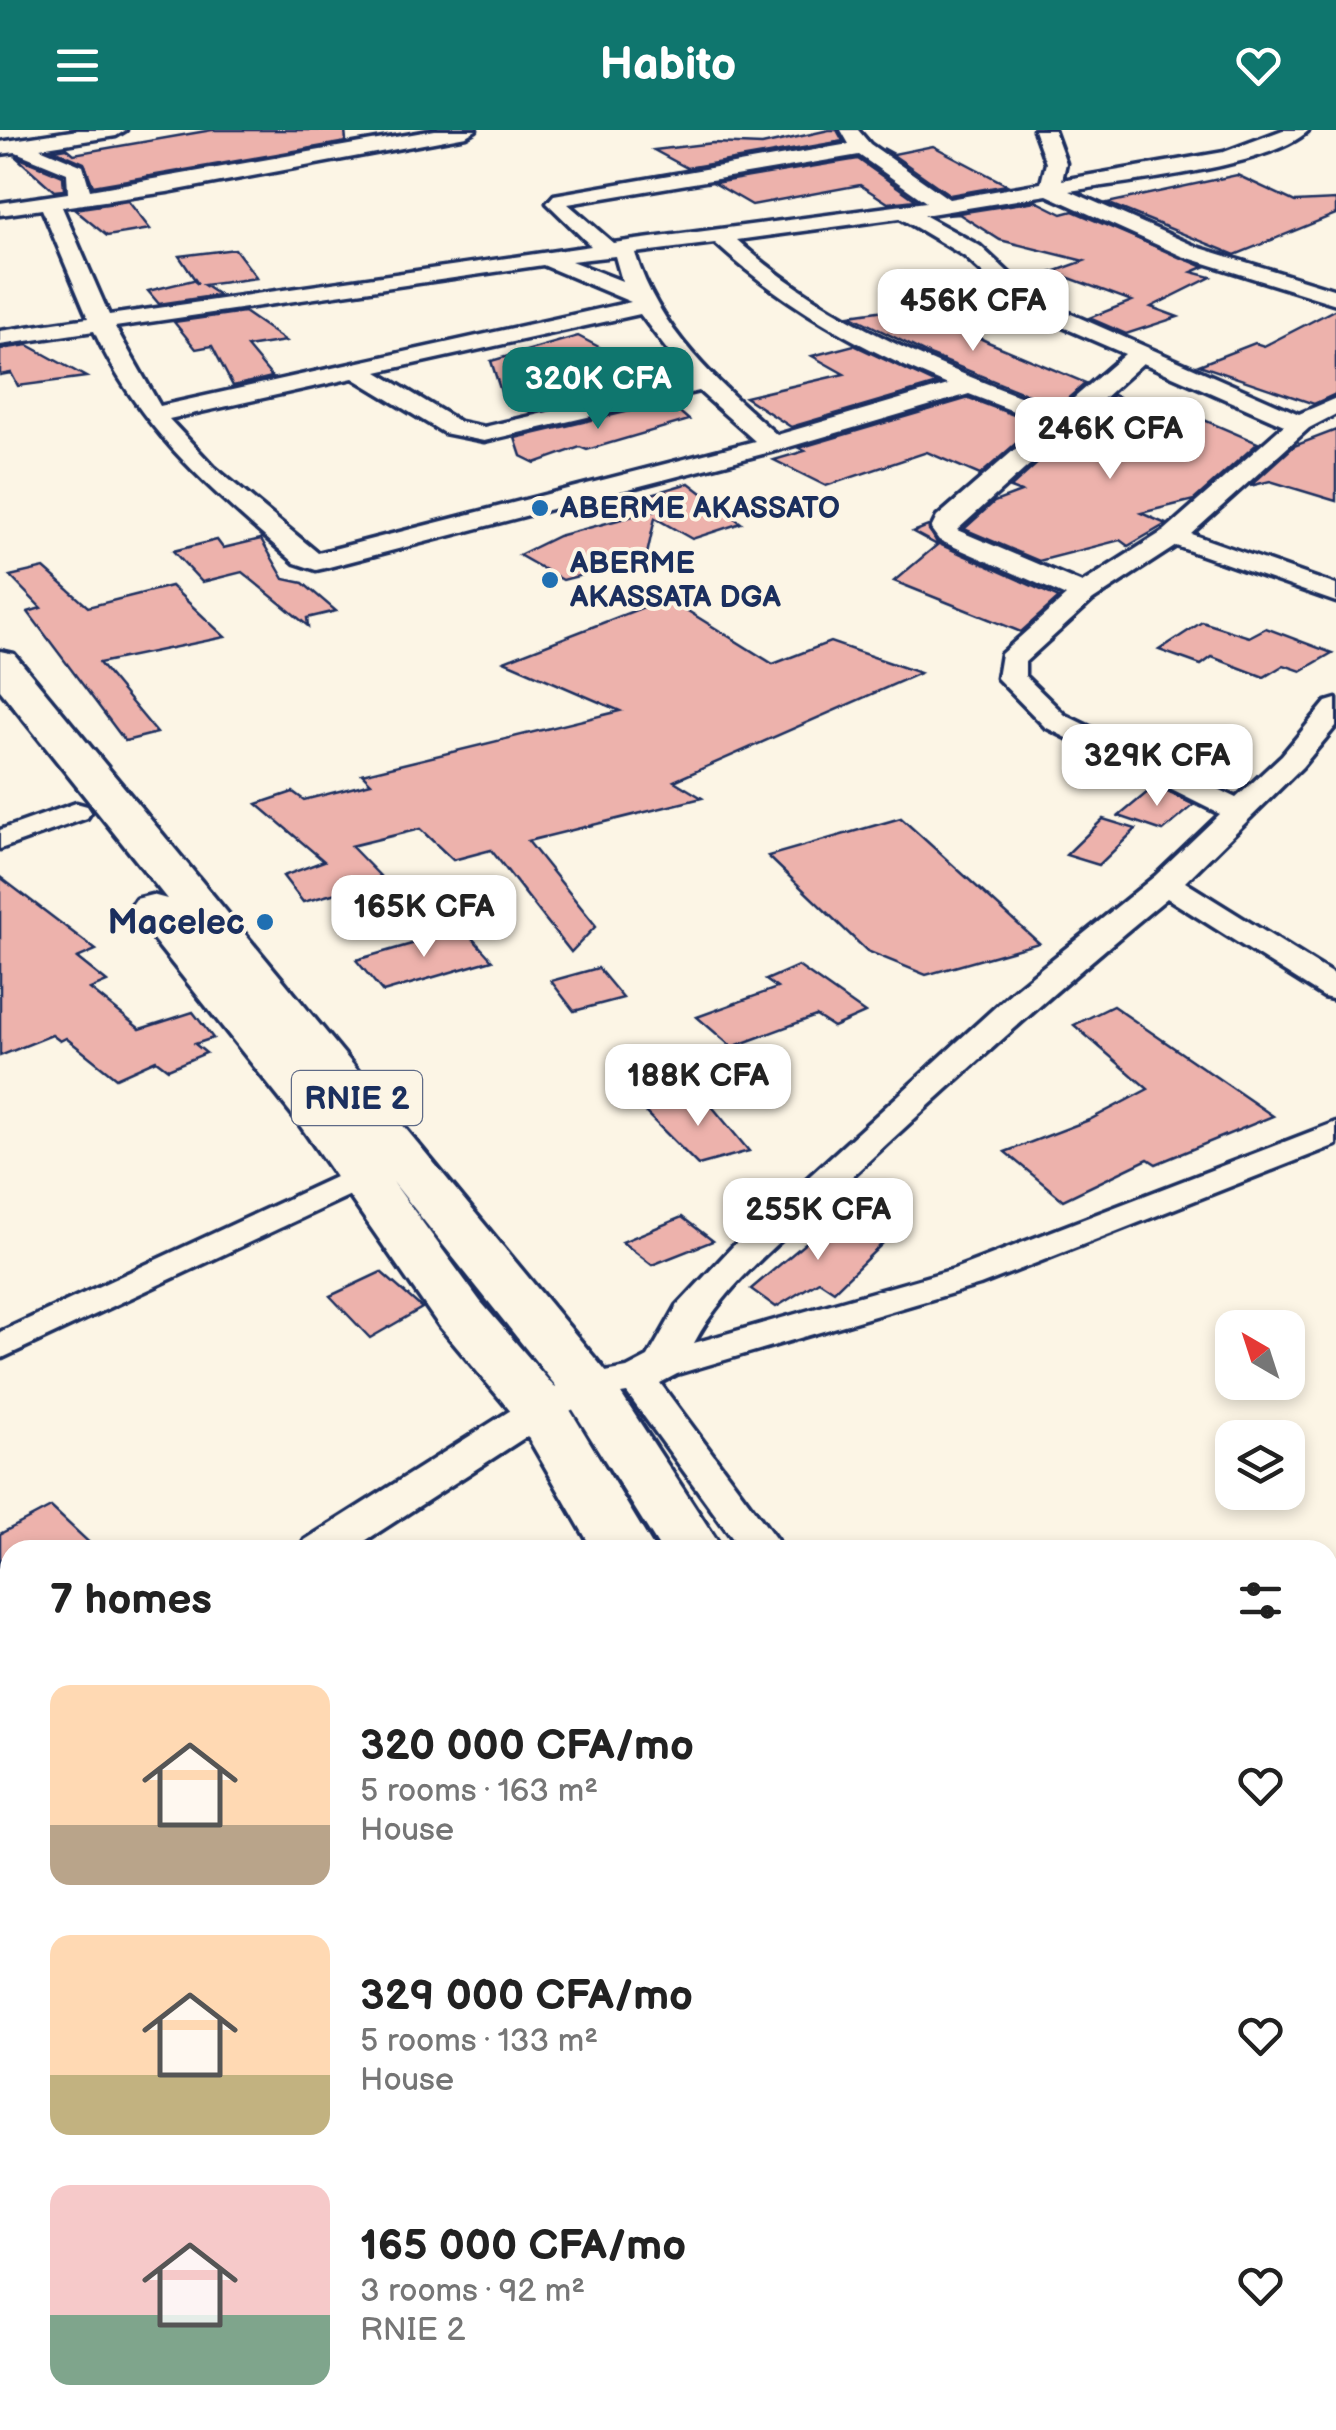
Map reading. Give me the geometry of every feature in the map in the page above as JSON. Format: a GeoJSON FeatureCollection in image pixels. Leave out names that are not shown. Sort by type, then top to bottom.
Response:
{"type":"FeatureCollection","features":[{"type":"Feature","properties":{"kind":"highway","name":"RNIE 2"},"geometry":{"type":"LineString","coordinates":[[0,662],[588,1387],[686,1540]]}},
{"type":"Feature","properties":{"kind":"highway","name":"RNIE 2"},"geometry":{"type":"LineString","coordinates":[[0,714],[313,1107],[460,1314],[541,1409],[618,1540]]}},
{"type":"Feature","properties":{"kind":"street"},"geometry":{"type":"LineString","coordinates":[[0,148],[116,130]]}},
{"type":"Feature","properties":{"kind":"street"},"geometry":{"type":"LineString","coordinates":[[0,209],[77,199],[466,130]]}},
{"type":"Feature","properties":{"kind":"street"},"geometry":{"type":"LineString","coordinates":[[1044,130],[1056,163],[1050,188]]}},
{"type":"Feature","properties":{"kind":"street"},"geometry":{"type":"LineString","coordinates":[[0,338],[542,258],[946,206],[1226,158],[1261,148],[1299,130]]}},
{"type":"Feature","properties":{"kind":"street"},"geometry":{"type":"LineString","coordinates":[[773,444],[704,383],[641,301],[615,248],[557,203],[561,199],[859,136],[946,206]]}},
{"type":"Feature","properties":{"kind":"street"},"geometry":{"type":"LineString","coordinates":[[24,148],[76,170],[80,188],[77,199]]}},
{"type":"Feature","properties":{"kind":"street"},"geometry":{"type":"LineString","coordinates":[[1050,188],[1155,242],[1336,297]]}},
{"type":"Feature","properties":{"kind":"street"},"geometry":{"type":"LineString","coordinates":[[50,203],[100,323],[154,415],[181,448],[304,556],[316,562],[773,444],[970,386]]}},
{"type":"Feature","properties":{"kind":"street"},"geometry":{"type":"LineString","coordinates":[[904,212],[972,251],[1029,304],[1300,423]]}},
{"type":"Feature","properties":{"kind":"street"},"geometry":{"type":"LineString","coordinates":[[719,236],[781,291],[854,333],[970,386],[1062,421]]}},
{"type":"Feature","properties":{"kind":"street"},"geometry":{"type":"LineString","coordinates":[[542,258],[641,301]]}},
{"type":"Feature","properties":{"kind":"street"},"geometry":{"type":"LineString","coordinates":[[154,415],[641,301]]}},
{"type":"Feature","properties":{"kind":"street"},"geometry":{"type":"LineString","coordinates":[[1084,594],[948,535],[944,528],[1138,354]]}},
{"type":"Feature","properties":{"kind":"street"},"geometry":{"type":"LineString","coordinates":[[356,370],[453,428],[484,434],[704,383]]}},
{"type":"Feature","properties":{"kind":"street"},"geometry":{"type":"LineString","coordinates":[[1240,812],[1055,721],[1011,678],[1011,660],[1084,594],[1172,536],[1300,423],[1336,405]]}},
{"type":"Feature","properties":{"kind":"street"},"geometry":{"type":"LineString","coordinates":[[1172,536],[1336,594]]}},
{"type":"Feature","properties":{"kind":"street"},"geometry":{"type":"LineString","coordinates":[[650,1372],[690,1315],[747,1252],[1025,998],[1166,884],[1333,717]]}},
{"type":"Feature","properties":{"kind":"street"},"geometry":{"type":"LineString","coordinates":[[0,840],[76,812]]}},
{"type":"Feature","properties":{"kind":"street"},"geometry":{"type":"LineString","coordinates":[[1166,884],[1336,990]]}},
{"type":"Feature","properties":{"kind":"street"},"geometry":{"type":"LineString","coordinates":[[336,1540],[541,1409],[588,1387],[650,1372],[967,1276],[1336,1132]]}},
{"type":"Feature","properties":{"kind":"street"},"geometry":{"type":"LineString","coordinates":[[2,1342],[361,1176]]}},
{"type":"Feature","properties":{"kind":"street"},"geometry":{"type":"LineString","coordinates":[[650,1372],[757,1540]]}},
{"type":"Feature","properties":{"kind":"building"},"geometry":{"type":"Polygon","coordinates":[[[212,130],[345,130],[346,142],[93,186],[84,163],[54,150],[67,148],[74,154],[212,130]]]}},
{"type":"Feature","properties":{"kind":"building"},"geometry":{"type":"Polygon","coordinates":[[[837,130],[843,141],[687,168],[654,150],[713,143],[762,145],[837,130]]]}},
{"type":"Feature","properties":{"kind":"building"},"geometry":{"type":"Polygon","coordinates":[[[933,146],[1007,185],[950,195],[883,148],[894,154],[933,146]]]}},
{"type":"Feature","properties":{"kind":"building"},"geometry":{"type":"Polygon","coordinates":[[[15,156],[63,176],[64,190],[54,191],[15,156]]]}},
{"type":"Feature","properties":{"kind":"building"},"geometry":{"type":"Polygon","coordinates":[[[858,159],[916,200],[888,203],[860,185],[752,205],[714,183],[858,159]]]}},
{"type":"Feature","properties":{"kind":"building"},"geometry":{"type":"Polygon","coordinates":[[[1237,175],[1295,202],[1336,200],[1336,214],[1235,255],[1107,203],[1237,175]]]}},
{"type":"Feature","properties":{"kind":"building"},"geometry":{"type":"Polygon","coordinates":[[[128,201],[150,229],[107,236],[74,209],[128,201]]]}},
{"type":"Feature","properties":{"kind":"building"},"geometry":{"type":"Polygon","coordinates":[[[1036,201],[1062,214],[1073,211],[1204,267],[1192,272],[1211,277],[1151,307],[1178,317],[1126,334],[1089,318],[1132,301],[1053,272],[1084,261],[1000,240],[959,214],[946,215],[1036,201]]]}},
{"type":"Feature","properties":{"kind":"building"},"geometry":{"type":"Polygon","coordinates":[[[235,249],[257,278],[204,285],[219,295],[159,304],[148,291],[193,280],[198,284],[179,256],[235,249]]]}},
{"type":"Feature","properties":{"kind":"building"},"geometry":{"type":"Polygon","coordinates":[[[913,306],[1086,383],[1058,407],[932,356],[850,315],[913,306]]]}},
{"type":"Feature","properties":{"kind":"building"},"geometry":{"type":"Polygon","coordinates":[[[1336,309],[1336,394],[1314,404],[1199,365],[1255,343],[1264,346],[1336,309]]]}},
{"type":"Feature","properties":{"kind":"building"},"geometry":{"type":"Polygon","coordinates":[[[244,312],[286,341],[247,347],[272,377],[233,386],[212,346],[196,349],[174,322],[244,312]]]}},
{"type":"Feature","properties":{"kind":"building"},"geometry":{"type":"Polygon","coordinates":[[[578,336],[618,357],[649,384],[530,412],[503,398],[491,361],[578,336]]]}},
{"type":"Feature","properties":{"kind":"building"},"geometry":{"type":"Polygon","coordinates":[[[28,345],[86,377],[18,386],[11,373],[0,375],[0,349],[28,345]]]}},
{"type":"Feature","properties":{"kind":"building"},"geometry":{"type":"Polygon","coordinates":[[[854,345],[937,384],[791,427],[745,397],[844,374],[812,356],[854,345]]]}},
{"type":"Feature","properties":{"kind":"building"},"geometry":{"type":"Polygon","coordinates":[[[1113,395],[1185,425],[1202,419],[1258,443],[1194,500],[1141,513],[1166,524],[1128,546],[1120,540],[1039,561],[964,529],[994,502],[1021,492],[1010,488],[1113,395]]]}},
{"type":"Feature","properties":{"kind":"building"},"geometry":{"type":"Polygon","coordinates":[[[969,398],[1038,424],[980,475],[927,452],[826,486],[774,460],[805,451],[799,448],[969,398]]]}},
{"type":"Feature","properties":{"kind":"building"},"geometry":{"type":"Polygon","coordinates":[[[668,402],[689,420],[587,450],[580,447],[535,463],[521,456],[515,438],[668,402]]]}},
{"type":"Feature","properties":{"kind":"building"},"geometry":{"type":"Polygon","coordinates":[[[1336,430],[1336,501],[1270,481],[1250,486],[1294,446],[1336,430]]]}},
{"type":"Feature","properties":{"kind":"building"},"geometry":{"type":"Polygon","coordinates":[[[689,483],[741,523],[692,539],[655,518],[646,559],[563,580],[519,555],[558,536],[656,510],[644,502],[652,499],[645,496],[689,483]]]}},
{"type":"Feature","properties":{"kind":"building"},"geometry":{"type":"Polygon","coordinates":[[[928,526],[937,543],[1059,598],[1021,632],[894,581],[937,545],[913,532],[928,526]]]}},
{"type":"Feature","properties":{"kind":"building"},"geometry":{"type":"Polygon","coordinates":[[[261,539],[284,579],[303,583],[336,611],[307,618],[308,626],[242,572],[202,582],[173,551],[217,540],[223,548],[261,539]]]}},
{"type":"Feature","properties":{"kind":"building"},"geometry":{"type":"Polygon","coordinates":[[[44,568],[88,607],[171,586],[225,637],[99,663],[157,733],[125,741],[28,612],[41,608],[10,576],[44,568]]]}},
{"type":"Feature","properties":{"kind":"building"},"geometry":{"type":"Polygon","coordinates":[[[667,598],[773,664],[830,642],[920,673],[674,781],[702,798],[528,841],[596,926],[571,952],[491,850],[453,860],[420,829],[351,846],[384,880],[303,902],[283,876],[324,861],[257,804],[293,792],[304,800],[371,783],[362,774],[620,711],[504,661],[667,598]]]}},
{"type":"Feature","properties":{"kind":"building"},"geometry":{"type":"Polygon","coordinates":[[[1202,622],[1249,637],[1266,628],[1332,653],[1301,671],[1284,665],[1264,677],[1212,657],[1201,665],[1159,650],[1202,622]]]}},
{"type":"Feature","properties":{"kind":"building"},"geometry":{"type":"Polygon","coordinates":[[[1183,740],[1215,752],[1208,756],[1239,768],[1218,785],[1158,756],[1183,740]]]}},
{"type":"Feature","properties":{"kind":"building"},"geometry":{"type":"Polygon","coordinates":[[[1155,786],[1194,805],[1163,831],[1119,816],[1155,786]]]}},
{"type":"Feature","properties":{"kind":"building"},"geometry":{"type":"Polygon","coordinates":[[[901,818],[1039,943],[926,975],[867,951],[768,856],[901,818]]]}},
{"type":"Feature","properties":{"kind":"building"},"geometry":{"type":"Polygon","coordinates":[[[1103,819],[1136,829],[1099,865],[1066,855],[1103,819]]]}},
{"type":"Feature","properties":{"kind":"building"},"geometry":{"type":"Polygon","coordinates":[[[0,877],[96,950],[77,958],[107,982],[90,989],[140,1029],[193,1012],[213,1038],[195,1044],[206,1053],[168,1069],[156,1060],[116,1078],[66,1038],[60,1041],[52,1035],[0,1056],[0,877]]]}},
{"type":"Feature","properties":{"kind":"building"},"geometry":{"type":"Polygon","coordinates":[[[464,929],[492,960],[383,992],[356,960],[464,929]]]}},
{"type":"Feature","properties":{"kind":"building"},"geometry":{"type":"Polygon","coordinates":[[[798,966],[865,1013],[833,1027],[816,1016],[732,1047],[697,1017],[777,988],[766,980],[798,966]]]}},
{"type":"Feature","properties":{"kind":"building"},"geometry":{"type":"Polygon","coordinates":[[[598,968],[623,998],[574,1011],[551,981],[598,968]]]}},
{"type":"Feature","properties":{"kind":"building"},"geometry":{"type":"Polygon","coordinates":[[[1113,1006],[1273,1116],[1156,1164],[1148,1159],[1063,1200],[1005,1152],[1089,1120],[1148,1089],[1074,1025],[1113,1006]]]}},
{"type":"Feature","properties":{"kind":"building"},"geometry":{"type":"Polygon","coordinates":[[[700,1092],[749,1151],[698,1165],[645,1112],[700,1092]]]}},
{"type":"Feature","properties":{"kind":"building"},"geometry":{"type":"Polygon","coordinates":[[[682,1217],[713,1241],[652,1265],[622,1242],[682,1217]]]}},
{"type":"Feature","properties":{"kind":"building"},"geometry":{"type":"Polygon","coordinates":[[[834,1219],[882,1244],[834,1291],[819,1281],[776,1307],[751,1289],[834,1219]]]}},
{"type":"Feature","properties":{"kind":"building"},"geometry":{"type":"Polygon","coordinates":[[[381,1272],[422,1308],[370,1338],[330,1296],[381,1272]]]}},
{"type":"Feature","properties":{"kind":"building"},"geometry":{"type":"Polygon","coordinates":[[[51,1507],[86,1540],[0,1540],[0,1534],[51,1507]]]}},
{"type":"Feature","properties":{"kind":"place","name":"ABERME AKASSATO"},"geometry":{"type":"Point","coordinates":[540,508]}},
{"type":"Feature","properties":{"kind":"place","name":"ABERME AKASSATA DGA"},"geometry":{"type":"Point","coordinates":[550,580]}},
{"type":"Feature","properties":{"kind":"place","name":"Macelec"},"geometry":{"type":"Point","coordinates":[265,922]}}]}
